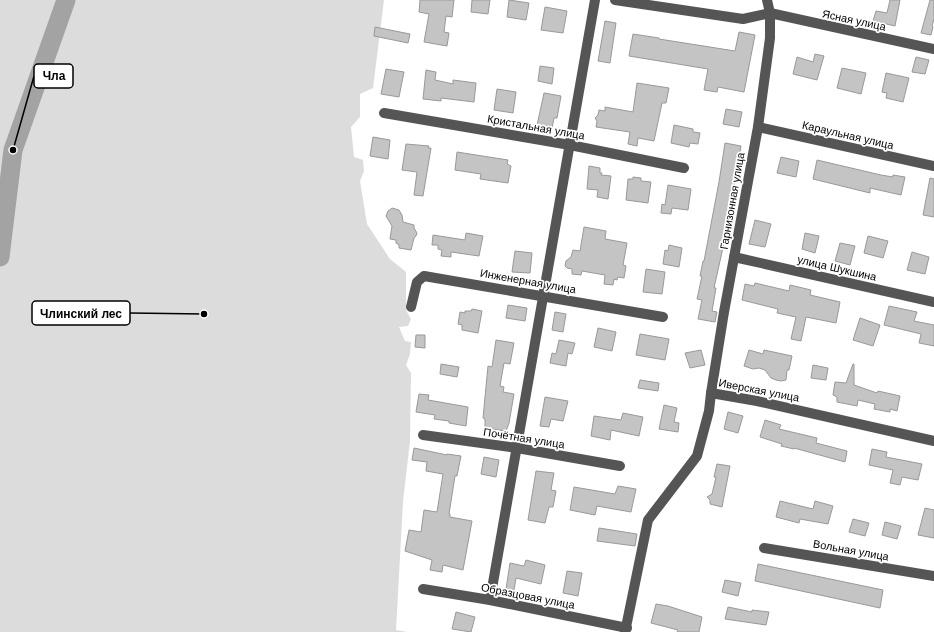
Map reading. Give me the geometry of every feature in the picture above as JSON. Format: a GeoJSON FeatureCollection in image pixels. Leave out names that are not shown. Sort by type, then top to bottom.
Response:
{"type":"FeatureCollection","features":[{"type":"Feature","properties":{"kind":"street"},"geometry":{"type":"LineString","coordinates":[[490,600],[595,0]]}},
{"type":"Feature","properties":{"kind":"street"},"geometry":{"type":"LineString","coordinates":[[615,0],[743,19],[770,13]]}},
{"type":"Feature","properties":{"kind":"street","name":"Гарнизонная улица"},"geometry":{"type":"LineString","coordinates":[[712,393],[734,257],[758,127],[770,38],[770,13],[767,0]]}},
{"type":"Feature","properties":{"kind":"street","name":"Ясная улица"},"geometry":{"type":"LineString","coordinates":[[770,13],[934,49]]}},
{"type":"Feature","properties":{"kind":"street","name":"Кристальная улица"},"geometry":{"type":"LineString","coordinates":[[384,113],[570,145],[684,168]]}},
{"type":"Feature","properties":{"kind":"street","name":"Караульная улица"},"geometry":{"type":"LineString","coordinates":[[758,127],[934,166]]}},
{"type":"Feature","properties":{"kind":"street","name":"улица Шукшина"},"geometry":{"type":"LineString","coordinates":[[734,257],[934,302]]}},
{"type":"Feature","properties":{"kind":"street","name":"Инженерная улица"},"geometry":{"type":"LineString","coordinates":[[411,307],[417,282],[424,276],[544,295],[663,317]]}},
{"type":"Feature","properties":{"kind":"street","name":"Иверская улица"},"geometry":{"type":"LineString","coordinates":[[626,630],[648,520],[697,456],[709,411],[712,393],[757,401],[934,441]]}},
{"type":"Feature","properties":{"kind":"street","name":"Почётная улица"},"geometry":{"type":"LineString","coordinates":[[423,435],[517,448],[620,466]]}},
{"type":"Feature","properties":{"kind":"street","name":"Вольная улица"},"geometry":{"type":"LineString","coordinates":[[764,548],[934,576]]}},
{"type":"Feature","properties":{"kind":"street","name":"Образцовая улица"},"geometry":{"type":"LineString","coordinates":[[424,589],[490,600],[626,630]]}},
{"type":"Feature","properties":{"kind":"shaded area"},"geometry":{"type":"Polygon","coordinates":[[[0,0],[384,0],[373,88],[360,94],[360,117],[351,127],[354,157],[363,160],[364,171],[360,181],[367,224],[390,259],[406,272],[406,310],[411,319],[408,326],[399,327],[405,341],[411,342],[410,354],[406,365],[411,373],[410,441],[403,502],[396,630],[407,632],[0,632],[0,0]]]}},
{"type":"Feature","properties":{"kind":"building"},"geometry":{"type":"Polygon","coordinates":[[[420,0],[454,0],[452,17],[446,16],[444,32],[449,33],[447,46],[424,42],[429,14],[419,12],[420,0]]]}},
{"type":"Feature","properties":{"kind":"building"},"geometry":{"type":"Polygon","coordinates":[[[472,0],[490,0],[488,14],[471,12],[472,0]]]}},
{"type":"Feature","properties":{"kind":"building"},"geometry":{"type":"Polygon","coordinates":[[[509,0],[529,3],[526,20],[507,17],[509,0]]]}},
{"type":"Feature","properties":{"kind":"building"},"geometry":{"type":"Polygon","coordinates":[[[890,0],[900,0],[895,26],[873,21],[876,11],[887,13],[890,0]]]}},
{"type":"Feature","properties":{"kind":"building"},"geometry":{"type":"Polygon","coordinates":[[[930,0],[934,0],[934,19],[931,35],[921,33],[930,0]]]}},
{"type":"Feature","properties":{"kind":"building"},"geometry":{"type":"Polygon","coordinates":[[[545,7],[567,11],[563,33],[541,30],[545,7]]]}},
{"type":"Feature","properties":{"kind":"building"},"geometry":{"type":"Polygon","coordinates":[[[605,21],[616,23],[610,63],[598,61],[605,21]]]}},
{"type":"Feature","properties":{"kind":"building"},"geometry":{"type":"Polygon","coordinates":[[[375,27],[410,34],[408,43],[374,36],[375,27]]]}},
{"type":"Feature","properties":{"kind":"building"},"geometry":{"type":"Polygon","coordinates":[[[739,32],[755,35],[744,92],[718,87],[717,92],[704,90],[708,69],[629,56],[633,34],[735,51],[739,32]]]}},
{"type":"Feature","properties":{"kind":"building"},"geometry":{"type":"Polygon","coordinates":[[[815,54],[824,56],[817,80],[793,74],[797,57],[813,62],[815,54]]]}},
{"type":"Feature","properties":{"kind":"building"},"geometry":{"type":"Polygon","coordinates":[[[916,57],[929,60],[925,74],[912,72],[916,57]]]}},
{"type":"Feature","properties":{"kind":"building"},"geometry":{"type":"Polygon","coordinates":[[[540,66],[554,68],[552,84],[538,81],[540,66]]]}},
{"type":"Feature","properties":{"kind":"building"},"geometry":{"type":"Polygon","coordinates":[[[842,68],[866,73],[861,94],[837,88],[842,68]]]}},
{"type":"Feature","properties":{"kind":"building"},"geometry":{"type":"Polygon","coordinates":[[[386,69],[404,72],[399,97],[381,94],[386,69]]]}},
{"type":"Feature","properties":{"kind":"building"},"geometry":{"type":"Polygon","coordinates":[[[426,70],[436,72],[435,80],[453,84],[453,80],[476,83],[474,102],[441,98],[441,101],[423,99],[426,70]]]}},
{"type":"Feature","properties":{"kind":"building"},"geometry":{"type":"Polygon","coordinates":[[[886,73],[909,78],[903,102],[886,98],[887,93],[882,92],[886,73]]]}},
{"type":"Feature","properties":{"kind":"building"},"geometry":{"type":"Polygon","coordinates":[[[637,83],[669,88],[666,103],[662,103],[654,141],[638,138],[637,146],[628,144],[630,132],[596,127],[597,121],[595,118],[598,115],[599,110],[605,111],[605,107],[633,112],[637,83]]]}},
{"type":"Feature","properties":{"kind":"building"},"geometry":{"type":"Polygon","coordinates":[[[497,89],[516,92],[513,113],[494,110],[497,89]]]}},
{"type":"Feature","properties":{"kind":"building"},"geometry":{"type":"Polygon","coordinates":[[[544,93],[561,96],[557,118],[554,118],[551,133],[536,130],[544,93]]]}},
{"type":"Feature","properties":{"kind":"building"},"geometry":{"type":"Polygon","coordinates":[[[726,109],[742,112],[739,127],[723,124],[726,109]]]}},
{"type":"Feature","properties":{"kind":"building"},"geometry":{"type":"Polygon","coordinates":[[[674,125],[693,129],[693,132],[700,133],[698,144],[690,143],[689,147],[671,143],[674,125]]]}},
{"type":"Feature","properties":{"kind":"building"},"geometry":{"type":"Polygon","coordinates":[[[373,137],[390,140],[388,159],[370,156],[373,137]]]}},
{"type":"Feature","properties":{"kind":"building"},"geometry":{"type":"Polygon","coordinates":[[[725,143],[741,146],[724,243],[714,288],[716,288],[712,311],[717,312],[715,322],[698,319],[702,300],[697,299],[725,143]]]}},
{"type":"Feature","properties":{"kind":"building"},"geometry":{"type":"Polygon","coordinates":[[[406,144],[429,146],[428,148],[431,148],[423,196],[414,195],[417,172],[402,170],[406,144]]]}},
{"type":"Feature","properties":{"kind":"building"},"geometry":{"type":"Polygon","coordinates":[[[457,152],[508,160],[507,164],[511,166],[508,183],[480,179],[481,174],[455,170],[457,152]]]}},
{"type":"Feature","properties":{"kind":"building"},"geometry":{"type":"Polygon","coordinates":[[[781,157],[799,161],[796,177],[777,173],[781,157]]]}},
{"type":"Feature","properties":{"kind":"building"},"geometry":{"type":"Polygon","coordinates":[[[817,160],[881,175],[905,177],[901,195],[870,188],[870,193],[813,179],[817,160]]]}},
{"type":"Feature","properties":{"kind":"building"},"geometry":{"type":"Polygon","coordinates":[[[589,166],[600,168],[600,173],[602,173],[601,175],[611,176],[608,199],[597,197],[598,190],[587,189],[589,166]]]}},
{"type":"Feature","properties":{"kind":"building"},"geometry":{"type":"Polygon","coordinates":[[[633,177],[641,178],[641,181],[651,182],[648,203],[626,200],[628,179],[633,179],[633,177]]]}},
{"type":"Feature","properties":{"kind":"building"},"geometry":{"type":"Polygon","coordinates":[[[930,178],[934,179],[934,217],[923,215],[930,178]]]}},
{"type":"Feature","properties":{"kind":"building"},"geometry":{"type":"Polygon","coordinates":[[[668,185],[691,189],[688,210],[672,208],[671,214],[661,213],[662,204],[665,205],[668,185]]]}},
{"type":"Feature","properties":{"kind":"building"},"geometry":{"type":"Polygon","coordinates":[[[392,208],[399,210],[402,215],[403,222],[414,225],[417,233],[411,250],[399,248],[396,240],[390,239],[392,226],[386,216],[388,211],[392,208]]]}},
{"type":"Feature","properties":{"kind":"building"},"geometry":{"type":"Polygon","coordinates":[[[755,220],[771,224],[765,247],[749,244],[755,220]]]}},
{"type":"Feature","properties":{"kind":"building"},"geometry":{"type":"Polygon","coordinates":[[[584,227],[606,231],[605,239],[627,243],[623,265],[626,266],[624,278],[618,277],[617,280],[614,279],[613,285],[604,284],[605,275],[582,271],[581,275],[572,274],[572,269],[565,266],[566,261],[571,257],[573,250],[580,251],[584,227]]]}},
{"type":"Feature","properties":{"kind":"building"},"geometry":{"type":"Polygon","coordinates":[[[466,233],[483,236],[479,256],[451,252],[451,257],[441,256],[442,250],[438,249],[438,245],[432,245],[433,235],[465,240],[466,233]]]}},
{"type":"Feature","properties":{"kind":"building"},"geometry":{"type":"Polygon","coordinates":[[[805,233],[819,236],[815,253],[802,249],[805,233]]]}},
{"type":"Feature","properties":{"kind":"building"},"geometry":{"type":"Polygon","coordinates":[[[868,236],[888,241],[883,258],[864,253],[868,236]]]}},
{"type":"Feature","properties":{"kind":"building"},"geometry":{"type":"Polygon","coordinates":[[[840,243],[855,246],[850,265],[835,261],[840,243]]]}},
{"type":"Feature","properties":{"kind":"building"},"geometry":{"type":"Polygon","coordinates":[[[669,245],[682,248],[679,267],[663,264],[665,250],[668,251],[669,245]]]}},
{"type":"Feature","properties":{"kind":"building"},"geometry":{"type":"Polygon","coordinates":[[[515,251],[532,253],[530,273],[512,272],[515,251]]]}},
{"type":"Feature","properties":{"kind":"building"},"geometry":{"type":"Polygon","coordinates":[[[912,252],[929,257],[925,274],[907,270],[912,252]]]}},
{"type":"Feature","properties":{"kind":"building"},"geometry":{"type":"Polygon","coordinates":[[[646,269],[665,272],[662,294],[643,292],[646,269]]]}},
{"type":"Feature","properties":{"kind":"building"},"geometry":{"type":"Polygon","coordinates":[[[755,283],[789,291],[790,285],[811,290],[810,295],[840,302],[836,323],[806,317],[801,341],[791,339],[796,317],[777,313],[778,309],[742,300],[745,284],[754,286],[755,283]]]}},
{"type":"Feature","properties":{"kind":"building"},"geometry":{"type":"Polygon","coordinates":[[[508,305],[527,308],[525,321],[506,318],[508,305]]]}},
{"type":"Feature","properties":{"kind":"building"},"geometry":{"type":"Polygon","coordinates":[[[889,306],[917,312],[914,321],[934,325],[934,346],[919,343],[921,334],[884,325],[889,306]]]}},
{"type":"Feature","properties":{"kind":"building"},"geometry":{"type":"Polygon","coordinates":[[[472,309],[482,311],[478,333],[462,330],[462,325],[458,324],[460,312],[465,313],[465,311],[471,311],[472,309]]]}},
{"type":"Feature","properties":{"kind":"building"},"geometry":{"type":"Polygon","coordinates":[[[555,312],[566,314],[563,332],[552,330],[555,312]]]}},
{"type":"Feature","properties":{"kind":"building"},"geometry":{"type":"Polygon","coordinates":[[[860,318],[880,325],[873,346],[853,340],[860,318]]]}},
{"type":"Feature","properties":{"kind":"building"},"geometry":{"type":"Polygon","coordinates":[[[598,328],[616,332],[612,351],[594,347],[598,328]]]}},
{"type":"Feature","properties":{"kind":"building"},"geometry":{"type":"Polygon","coordinates":[[[640,334],[669,339],[665,360],[636,355],[640,334]]]}},
{"type":"Feature","properties":{"kind":"building"},"geometry":{"type":"Polygon","coordinates":[[[416,335],[425,335],[425,348],[415,347],[416,335]]]}},
{"type":"Feature","properties":{"kind":"building"},"geometry":{"type":"Polygon","coordinates":[[[496,340],[514,343],[510,364],[504,363],[500,386],[504,387],[503,392],[514,394],[509,423],[506,431],[485,428],[485,419],[483,418],[488,366],[492,367],[496,340]]]}},
{"type":"Feature","properties":{"kind":"building"},"geometry":{"type":"Polygon","coordinates":[[[559,340],[575,343],[572,354],[568,353],[566,366],[550,363],[552,353],[556,354],[559,340]]]}},
{"type":"Feature","properties":{"kind":"building"},"geometry":{"type":"Polygon","coordinates":[[[701,350],[705,365],[690,368],[685,353],[701,350]]]}},
{"type":"Feature","properties":{"kind":"building"},"geometry":{"type":"Polygon","coordinates":[[[749,350],[763,354],[764,350],[792,356],[789,370],[787,370],[786,380],[776,380],[771,378],[765,370],[759,368],[753,369],[744,366],[749,350]]]}},
{"type":"Feature","properties":{"kind":"building"},"geometry":{"type":"Polygon","coordinates":[[[441,364],[459,367],[457,377],[440,374],[441,364]]]}},
{"type":"Feature","properties":{"kind":"building"},"geometry":{"type":"Polygon","coordinates":[[[853,364],[854,385],[877,393],[878,391],[900,396],[897,411],[890,409],[890,412],[874,409],[875,404],[858,400],[857,406],[837,402],[837,397],[833,395],[835,382],[846,383],[853,364]]]}},
{"type":"Feature","properties":{"kind":"building"},"geometry":{"type":"Polygon","coordinates":[[[813,365],[828,368],[826,380],[811,378],[813,365]]]}},
{"type":"Feature","properties":{"kind":"building"},"geometry":{"type":"Polygon","coordinates":[[[640,380],[659,383],[658,391],[638,388],[640,380]]]}},
{"type":"Feature","properties":{"kind":"building"},"geometry":{"type":"Polygon","coordinates":[[[419,394],[429,395],[428,400],[468,407],[466,426],[449,423],[449,421],[434,419],[435,415],[416,412],[419,394]]]}},
{"type":"Feature","properties":{"kind":"building"},"geometry":{"type":"Polygon","coordinates":[[[545,397],[568,401],[563,421],[551,419],[549,427],[540,426],[545,397]]]}},
{"type":"Feature","properties":{"kind":"building"},"geometry":{"type":"Polygon","coordinates":[[[664,405],[677,408],[674,422],[679,423],[678,432],[659,429],[664,405]]]}},
{"type":"Feature","properties":{"kind":"building"},"geometry":{"type":"Polygon","coordinates":[[[728,412],[743,416],[738,433],[724,429],[728,412]]]}},
{"type":"Feature","properties":{"kind":"building"},"geometry":{"type":"Polygon","coordinates":[[[623,413],[643,417],[639,436],[611,430],[610,440],[591,436],[594,416],[621,420],[623,413]]]}},
{"type":"Feature","properties":{"kind":"building"},"geometry":{"type":"Polygon","coordinates":[[[765,420],[781,425],[779,429],[817,438],[816,443],[847,451],[845,462],[794,448],[781,446],[782,444],[760,437],[765,420]]]}},
{"type":"Feature","properties":{"kind":"building"},"geometry":{"type":"Polygon","coordinates":[[[414,448],[447,455],[461,456],[457,476],[455,476],[449,514],[450,517],[472,521],[463,570],[443,565],[442,572],[430,570],[432,560],[405,551],[409,530],[421,532],[424,510],[437,512],[443,474],[426,471],[427,462],[412,460],[414,448]]]}},
{"type":"Feature","properties":{"kind":"building"},"geometry":{"type":"Polygon","coordinates":[[[872,449],[887,452],[886,457],[922,464],[918,480],[902,477],[900,485],[890,483],[893,470],[869,465],[872,449]]]}},
{"type":"Feature","properties":{"kind":"building"},"geometry":{"type":"Polygon","coordinates":[[[484,457],[499,460],[496,477],[481,474],[484,457]]]}},
{"type":"Feature","properties":{"kind":"building"},"geometry":{"type":"Polygon","coordinates":[[[717,464],[730,466],[722,507],[710,504],[710,500],[707,497],[712,494],[717,464]]]}},
{"type":"Feature","properties":{"kind":"building"},"geometry":{"type":"Polygon","coordinates":[[[536,471],[554,473],[551,490],[556,491],[553,507],[549,507],[545,523],[528,520],[536,471]]]}},
{"type":"Feature","properties":{"kind":"building"},"geometry":{"type":"Polygon","coordinates":[[[618,486],[636,489],[631,512],[597,506],[595,515],[570,510],[574,487],[615,494],[618,486]]]}},
{"type":"Feature","properties":{"kind":"building"},"geometry":{"type":"Polygon","coordinates":[[[780,501],[813,509],[815,501],[833,506],[828,524],[800,519],[799,523],[776,517],[780,501]]]}},
{"type":"Feature","properties":{"kind":"building"},"geometry":{"type":"Polygon","coordinates":[[[925,508],[934,510],[934,538],[918,535],[925,508]]]}},
{"type":"Feature","properties":{"kind":"building"},"geometry":{"type":"Polygon","coordinates":[[[853,519],[869,523],[865,536],[849,532],[853,519]]]}},
{"type":"Feature","properties":{"kind":"building"},"geometry":{"type":"Polygon","coordinates":[[[885,522],[901,526],[897,539],[882,535],[885,522]]]}},
{"type":"Feature","properties":{"kind":"building"},"geometry":{"type":"Polygon","coordinates":[[[599,528],[637,534],[635,546],[597,541],[599,528]]]}},
{"type":"Feature","properties":{"kind":"building"},"geometry":{"type":"Polygon","coordinates":[[[526,560],[545,565],[541,584],[516,578],[514,590],[506,589],[510,563],[524,566],[526,560]]]}},
{"type":"Feature","properties":{"kind":"building"},"geometry":{"type":"Polygon","coordinates":[[[758,564],[883,590],[880,608],[755,581],[758,564]]]}},
{"type":"Feature","properties":{"kind":"building"},"geometry":{"type":"Polygon","coordinates":[[[567,571],[582,573],[578,596],[563,593],[567,571]]]}},
{"type":"Feature","properties":{"kind":"building"},"geometry":{"type":"Polygon","coordinates":[[[725,580],[741,583],[738,596],[722,592],[725,580]]]}},
{"type":"Feature","properties":{"kind":"building"},"geometry":{"type":"Polygon","coordinates":[[[656,604],[668,606],[702,617],[699,632],[677,632],[678,630],[651,623],[656,604]]]}},
{"type":"Feature","properties":{"kind":"building"},"geometry":{"type":"Polygon","coordinates":[[[728,607],[752,612],[752,610],[769,612],[766,625],[725,619],[728,607]]]}},
{"type":"Feature","properties":{"kind":"building"},"geometry":{"type":"Polygon","coordinates":[[[456,612],[475,617],[471,632],[452,629],[456,612]]]}},
{"type":"Feature","properties":{"kind":"waterway"},"geometry":{"type":"LineString","coordinates":[[0,257],[13,150],[66,0]]}},
{"type":"Feature","properties":{"kind":"place","name":"Чла"},"geometry":{"type":"Point","coordinates":[13,150]}},
{"type":"Feature","properties":{"kind":"place","name":"Члинский лес"},"geometry":{"type":"Point","coordinates":[204,314]}}]}
